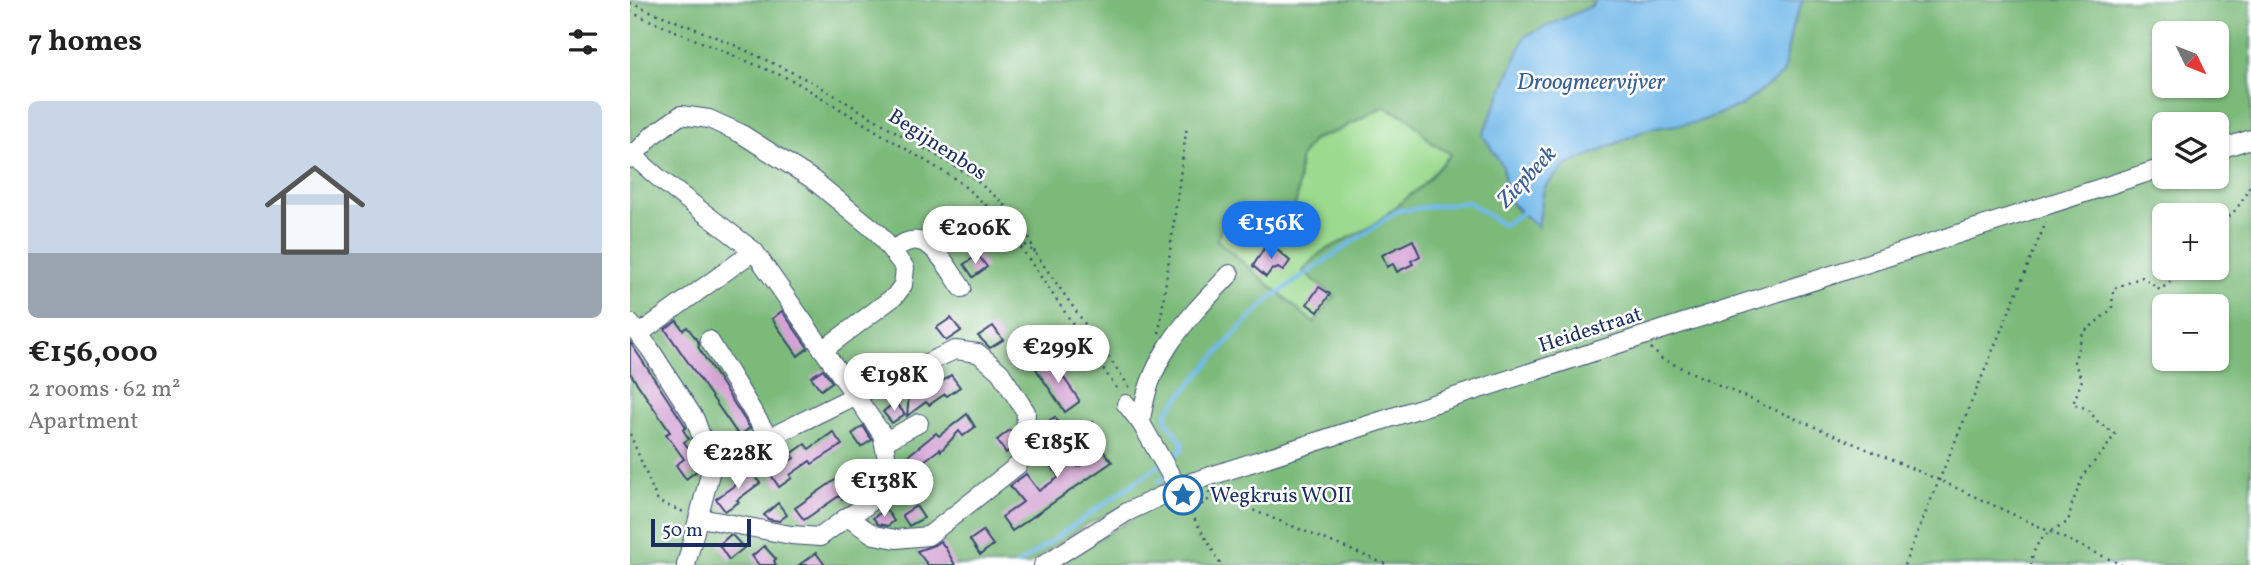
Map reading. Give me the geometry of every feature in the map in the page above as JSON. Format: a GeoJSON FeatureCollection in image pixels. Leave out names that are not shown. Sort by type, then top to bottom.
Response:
{"type":"FeatureCollection","features":[{"type":"Feature","properties":{"kind":"street"},"geometry":{"type":"LineString","coordinates":[[700,518],[791,535],[820,537],[866,506],[890,475],[882,435],[754,251],[631,156],[654,134],[681,115],[709,119],[740,133],[812,179],[878,233],[905,268],[903,285],[895,296],[823,350]]}},
{"type":"Feature","properties":{"kind":"street"},"geometry":{"type":"LineString","coordinates":[[2229,146],[2251,139]]}},
{"type":"Feature","properties":{"kind":"street","name":"Heidestraat"},"geometry":{"type":"LineString","coordinates":[[1043,565],[1127,512],[1178,488],[2152,171]]}},
{"type":"Feature","properties":{"kind":"street"},"geometry":{"type":"LineString","coordinates":[[893,250],[904,241],[919,240],[932,246],[962,288]]}},
{"type":"Feature","properties":{"kind":"street"},"geometry":{"type":"LineString","coordinates":[[686,565],[712,466],[695,419],[635,329],[754,251]]}},
{"type":"Feature","properties":{"kind":"street"},"geometry":{"type":"LineString","coordinates":[[1178,488],[1134,413],[1143,406],[1169,342],[1230,274]]}},
{"type":"Feature","properties":{"kind":"street"},"geometry":{"type":"LineString","coordinates":[[709,340],[769,438]]}},
{"type":"Feature","properties":{"kind":"street"},"geometry":{"type":"LineString","coordinates":[[712,466],[955,350],[978,353],[1000,372],[1026,412],[1024,454],[1017,465],[928,536],[896,539],[874,535],[847,517]]}},
{"type":"Feature","properties":{"kind":"street"},"geometry":{"type":"LineString","coordinates":[[884,442],[919,423]]}},
{"type":"Feature","properties":{"kind":"path"},"geometry":{"type":"LineString","coordinates":[[630,3],[726,41],[811,82],[971,176],[1003,202],[1024,224],[1035,253],[1134,394],[1134,413]]}},
{"type":"Feature","properties":{"kind":"path","name":"Begijnenbos"},"geometry":{"type":"LineString","coordinates":[[630,12],[794,81],[957,180],[1001,218],[1134,413]]}},
{"type":"Feature","properties":{"kind":"path"},"geometry":{"type":"LineString","coordinates":[[1158,336],[1187,125]]}},
{"type":"Feature","properties":{"kind":"path"},"geometry":{"type":"LineString","coordinates":[[2229,217],[2244,200],[2251,183]]}},
{"type":"Feature","properties":{"kind":"path"},"geometry":{"type":"LineString","coordinates":[[1904,565],[2054,203]]}},
{"type":"Feature","properties":{"kind":"path"},"geometry":{"type":"LineString","coordinates":[[1012,234],[1035,253]]}},
{"type":"Feature","properties":{"kind":"path"},"geometry":{"type":"LineString","coordinates":[[2031,565],[2032,554],[2048,531],[2068,522],[2084,474],[2106,449],[2115,433],[2097,421],[2088,409],[2073,404],[2082,380],[2074,362],[2083,333],[2112,309],[2113,289],[2142,277],[2160,290],[2172,280]]}},
{"type":"Feature","properties":{"kind":"path"},"geometry":{"type":"LineString","coordinates":[[1647,335],[1652,349],[1662,359],[1939,480],[2122,565]]}},
{"type":"Feature","properties":{"kind":"path"},"geometry":{"type":"LineString","coordinates":[[630,434],[658,502],[700,518]]}},
{"type":"Feature","properties":{"kind":"path"},"geometry":{"type":"LineString","coordinates":[[1178,488],[1221,565]]}},
{"type":"Feature","properties":{"kind":"path"},"geometry":{"type":"LineString","coordinates":[[1206,492],[1388,565]]}},
{"type":"Feature","properties":{"kind":"path"},"geometry":{"type":"LineString","coordinates":[[1190,513],[1215,495]]}},
{"type":"Feature","properties":{"kind":"green space"},"geometry":{"type":"Polygon","coordinates":[[[630,0],[1596,0],[1502,95],[1483,135],[1503,167],[1507,199],[1538,227],[1544,188],[1565,166],[1648,129],[1698,122],[1742,105],[1783,74],[1792,27],[1803,0],[2251,0],[2251,565],[1053,565],[1168,498],[1162,486],[1084,526],[1028,565],[630,565],[630,0]],[[1384,106],[1337,131],[1313,139],[1300,158],[1297,198],[1290,224],[1268,239],[1240,223],[1222,226],[1217,240],[1314,323],[1334,297],[1303,271],[1320,253],[1372,226],[1423,185],[1451,154],[1432,143],[1410,119],[1384,106]]]}},
{"type":"Feature","properties":{"kind":"green space"},"geometry":{"type":"Polygon","coordinates":[[[1384,106],[1410,119],[1432,143],[1451,154],[1423,185],[1372,226],[1320,253],[1303,272],[1335,297],[1314,323],[1216,241],[1222,226],[1240,223],[1268,239],[1297,198],[1300,158],[1312,140],[1337,131],[1384,106]]]}},
{"type":"Feature","properties":{"kind":"water","name":"Droogmeervijver"},"geometry":{"type":"Polygon","coordinates":[[[1596,0],[1803,0],[1792,27],[1783,74],[1742,105],[1698,122],[1648,129],[1565,166],[1544,188],[1538,227],[1507,199],[1503,167],[1483,135],[1525,36],[1592,6],[1596,0]]]}},
{"type":"Feature","properties":{"kind":"building"},"geometry":{"type":"Polygon","coordinates":[[[1413,240],[1420,256],[1411,261],[1413,264],[1397,272],[1393,264],[1387,267],[1382,255],[1413,240]]]}},
{"type":"Feature","properties":{"kind":"building"},"geometry":{"type":"Polygon","coordinates":[[[1268,242],[1290,261],[1283,271],[1272,269],[1266,277],[1253,266],[1268,242]]]}},
{"type":"Feature","properties":{"kind":"building"},"geometry":{"type":"Polygon","coordinates":[[[978,255],[987,267],[973,277],[964,264],[978,255]]]}},
{"type":"Feature","properties":{"kind":"building"},"geometry":{"type":"Polygon","coordinates":[[[1319,287],[1330,294],[1318,312],[1307,304],[1319,287]]]}},
{"type":"Feature","properties":{"kind":"building"},"geometry":{"type":"Polygon","coordinates":[[[782,311],[808,348],[798,356],[772,319],[782,311]]]}},
{"type":"Feature","properties":{"kind":"building"},"geometry":{"type":"Polygon","coordinates":[[[951,318],[961,331],[946,341],[936,328],[951,318]]]}},
{"type":"Feature","properties":{"kind":"building"},"geometry":{"type":"Polygon","coordinates":[[[677,321],[683,330],[687,327],[698,341],[698,347],[750,428],[739,436],[665,329],[677,321]]]}},
{"type":"Feature","properties":{"kind":"building"},"geometry":{"type":"Polygon","coordinates":[[[993,326],[1003,340],[990,348],[978,336],[993,326]]]}},
{"type":"Feature","properties":{"kind":"building"},"geometry":{"type":"Polygon","coordinates":[[[630,342],[686,427],[683,430],[689,439],[684,442],[696,458],[693,461],[699,469],[686,479],[676,465],[684,459],[666,434],[670,432],[630,373],[630,342]]]}},
{"type":"Feature","properties":{"kind":"building"},"geometry":{"type":"Polygon","coordinates":[[[1051,359],[1079,400],[1065,412],[1036,369],[1051,359]]]}},
{"type":"Feature","properties":{"kind":"building"},"geometry":{"type":"Polygon","coordinates":[[[823,369],[832,382],[821,390],[811,377],[823,369]]]}},
{"type":"Feature","properties":{"kind":"building"},"geometry":{"type":"Polygon","coordinates":[[[951,375],[960,387],[929,405],[926,402],[907,416],[909,395],[922,386],[927,393],[951,375]]]}},
{"type":"Feature","properties":{"kind":"building"},"geometry":{"type":"Polygon","coordinates":[[[895,402],[905,414],[892,423],[883,412],[895,402]]]}},
{"type":"Feature","properties":{"kind":"building"},"geometry":{"type":"Polygon","coordinates":[[[967,414],[975,427],[963,436],[959,431],[941,451],[940,449],[920,464],[921,466],[908,476],[899,463],[936,433],[939,436],[967,414]]]}},
{"type":"Feature","properties":{"kind":"building"},"geometry":{"type":"Polygon","coordinates":[[[1055,417],[1066,434],[1049,445],[1038,428],[1055,417]]]}},
{"type":"Feature","properties":{"kind":"building"},"geometry":{"type":"Polygon","coordinates":[[[1093,422],[1104,438],[1097,443],[1112,462],[1012,531],[1002,517],[1023,502],[1010,486],[1026,474],[1039,491],[1059,477],[1045,459],[1061,447],[1078,467],[1095,455],[1079,432],[1093,422]]]}},
{"type":"Feature","properties":{"kind":"building"},"geometry":{"type":"Polygon","coordinates":[[[863,426],[872,440],[861,447],[852,434],[863,426]]]}},
{"type":"Feature","properties":{"kind":"building"},"geometry":{"type":"Polygon","coordinates":[[[1010,430],[1014,435],[1013,447],[1006,453],[997,440],[1010,430]]]}},
{"type":"Feature","properties":{"kind":"building"},"geometry":{"type":"Polygon","coordinates":[[[833,432],[842,445],[812,464],[810,461],[790,475],[792,478],[779,487],[771,475],[794,458],[791,454],[805,444],[809,449],[833,432]]]}},
{"type":"Feature","properties":{"kind":"building"},"geometry":{"type":"Polygon","coordinates":[[[859,468],[869,481],[842,499],[839,496],[804,520],[795,508],[835,480],[838,484],[859,468]]]}},
{"type":"Feature","properties":{"kind":"building"},"geometry":{"type":"Polygon","coordinates":[[[750,470],[760,483],[725,511],[716,499],[750,470]]]}},
{"type":"Feature","properties":{"kind":"building"},"geometry":{"type":"Polygon","coordinates":[[[778,503],[787,515],[779,521],[768,519],[764,515],[778,503]]]}},
{"type":"Feature","properties":{"kind":"building"},"geometry":{"type":"Polygon","coordinates":[[[916,506],[924,518],[909,526],[902,515],[916,506]]]}},
{"type":"Feature","properties":{"kind":"building"},"geometry":{"type":"Polygon","coordinates":[[[886,509],[894,521],[888,526],[878,524],[873,518],[886,509]]]}},
{"type":"Feature","properties":{"kind":"building"},"geometry":{"type":"Polygon","coordinates":[[[983,531],[993,545],[980,555],[970,540],[983,531]]]}},
{"type":"Feature","properties":{"kind":"building"},"geometry":{"type":"Polygon","coordinates":[[[730,535],[744,548],[729,560],[719,545],[730,535]]]}},
{"type":"Feature","properties":{"kind":"building"},"geometry":{"type":"Polygon","coordinates":[[[940,541],[955,565],[928,565],[917,551],[940,541]]]}},
{"type":"Feature","properties":{"kind":"building"},"geometry":{"type":"Polygon","coordinates":[[[764,546],[776,559],[776,565],[759,565],[752,556],[764,546]]]}},
{"type":"Feature","properties":{"kind":"building"},"geometry":{"type":"Polygon","coordinates":[[[816,553],[825,565],[799,565],[816,553]]]}},
{"type":"Feature","properties":{"kind":"waterway","name":"Ziepbeek"},"geometry":{"type":"LineString","coordinates":[[1170,459],[1182,450],[1182,442],[1166,420],[1168,410],[1240,328],[1271,298],[1397,211],[1468,202],[1503,225],[1521,214],[1524,209]]}},
{"type":"Feature","properties":{"kind":"waterway","name":"Ziepbeek"},"geometry":{"type":"LineString","coordinates":[[1017,565],[1161,464]]}},
{"type":"Feature","properties":{"kind":"waterway"},"geometry":{"type":"LineString","coordinates":[[1159,481],[1168,477]]}},
{"type":"Feature","properties":{"kind":"place","name":"Wegkruis WOII"},"geometry":{"type":"Point","coordinates":[1183,495]}}]}
